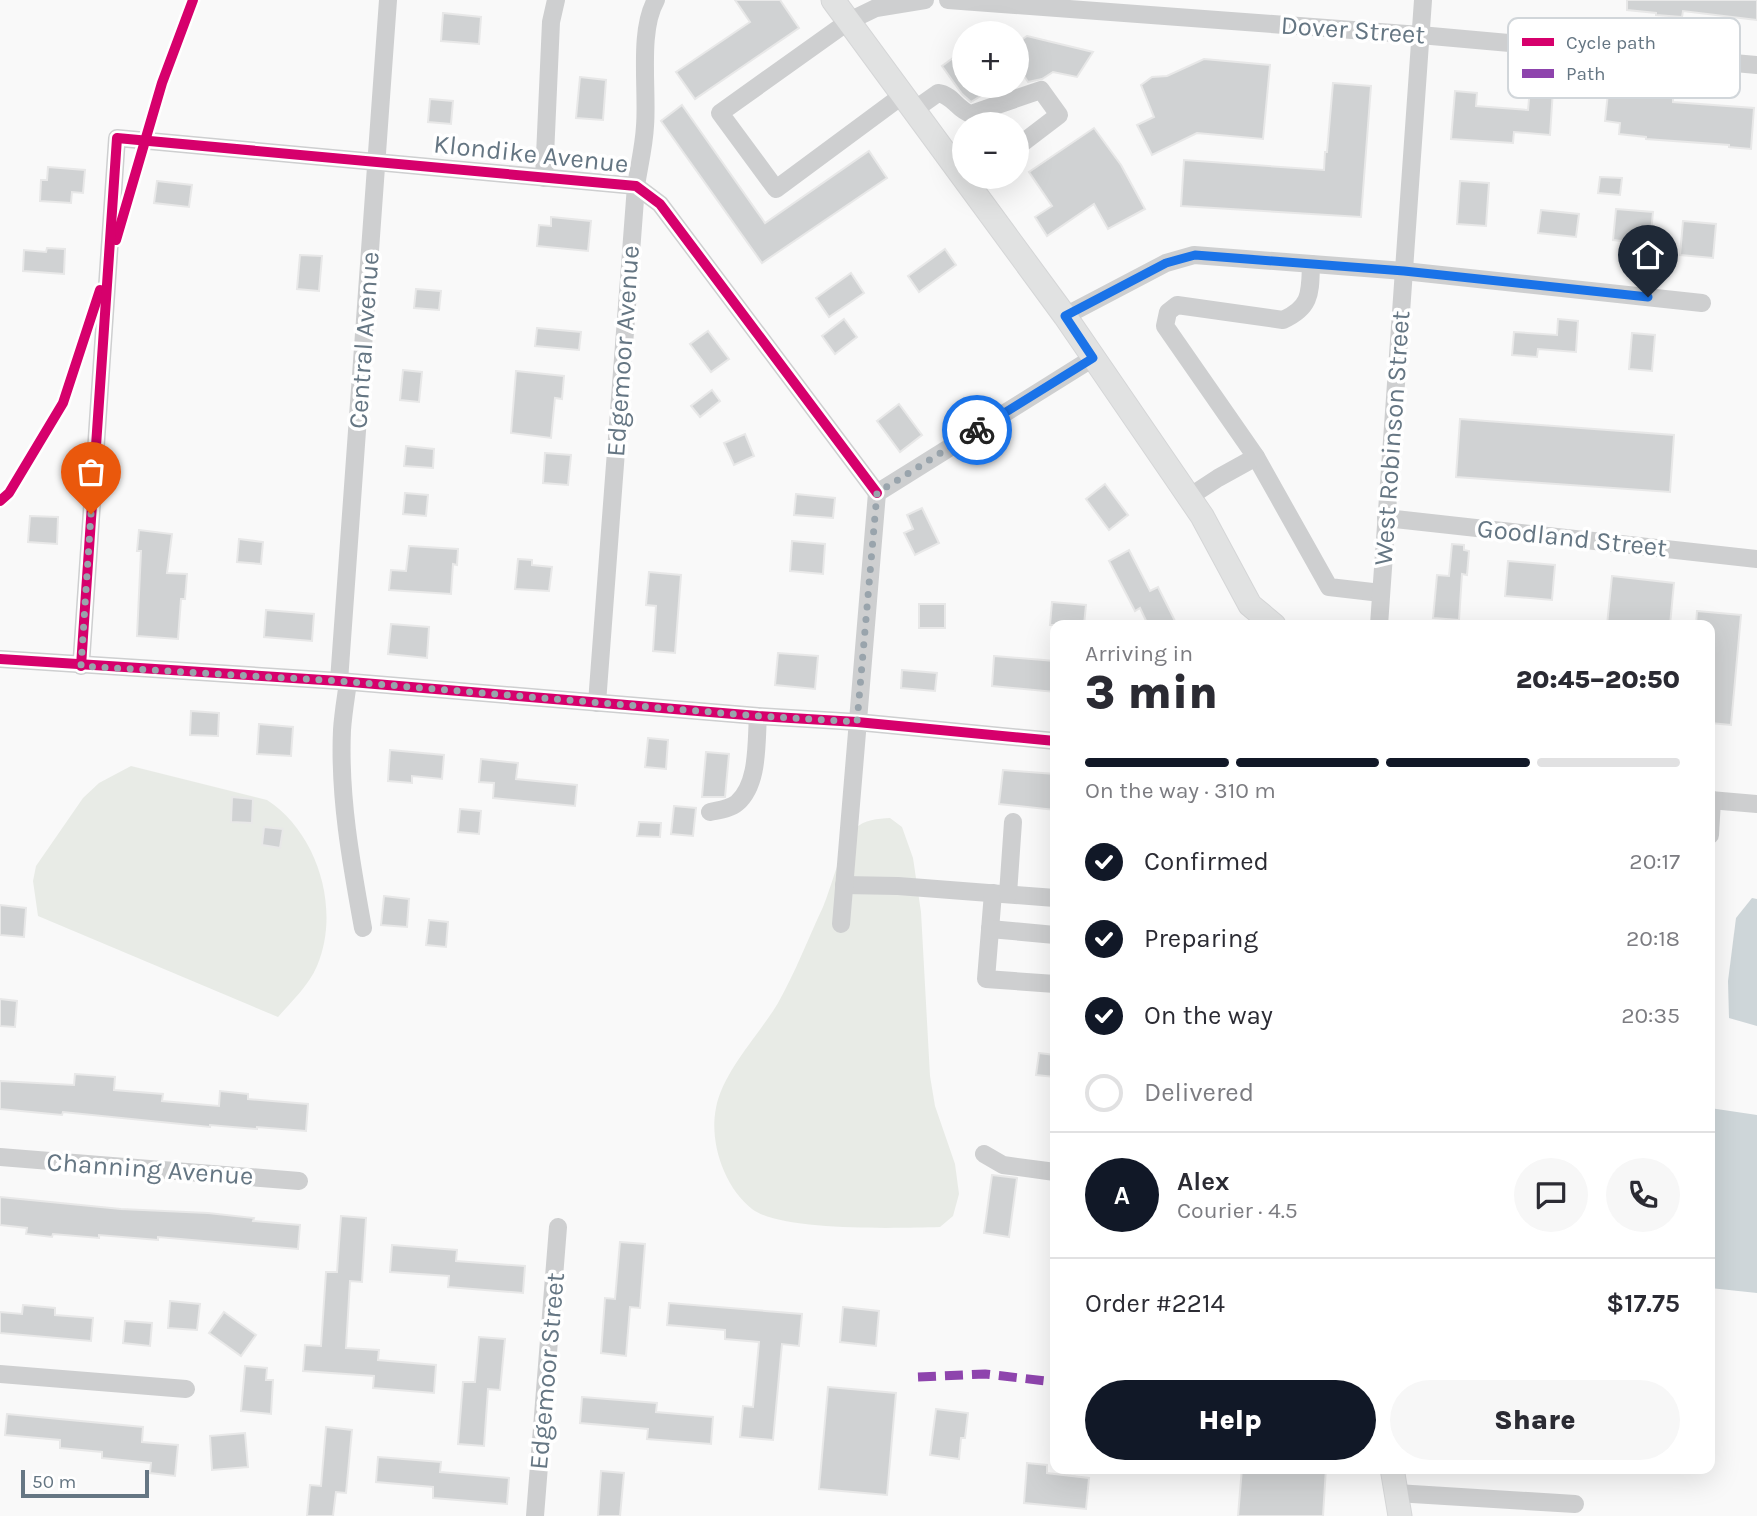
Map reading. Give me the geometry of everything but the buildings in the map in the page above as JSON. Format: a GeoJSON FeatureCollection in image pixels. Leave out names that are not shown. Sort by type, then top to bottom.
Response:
{"type":"FeatureCollection","features":[{"type":"Feature","properties":{"kind":"main road"},"geometry":{"type":"LineString","coordinates":[[833,0],[952,155]]}},
{"type":"Feature","properties":{"kind":"main road"},"geometry":{"type":"LineString","coordinates":[[978,189],[1202,516],[1248,615]]}},
{"type":"Feature","properties":{"kind":"main road"},"geometry":{"type":"LineString","coordinates":[[1393,1474],[1400,1516]]}},
{"type":"Feature","properties":{"kind":"street","name":"Central Avenue"},"geometry":{"type":"LineString","coordinates":[[363,928],[343,802],[343,681],[388,0]]}},
{"type":"Feature","properties":{"kind":"street"},"geometry":{"type":"LineString","coordinates":[[544,177],[551,22],[556,0]]}},
{"type":"Feature","properties":{"kind":"street","name":"Edgemoor Avenue"},"geometry":{"type":"LineString","coordinates":[[597,703],[636,186],[645,127],[646,49],[650,9],[656,0]]}},
{"type":"Feature","properties":{"kind":"street"},"geometry":{"type":"LineString","coordinates":[[925,0],[876,8],[849,21],[720,113],[776,189],[909,102],[938,93],[947,94],[964,112]]}},
{"type":"Feature","properties":{"kind":"street","name":"Dover Street"},"geometry":{"type":"LineString","coordinates":[[948,0],[1508,43]]}},
{"type":"Feature","properties":{"kind":"street","name":"West Robinson Street"},"geometry":{"type":"LineString","coordinates":[[1380,620],[1423,0]]}},
{"type":"Feature","properties":{"kind":"street"},"geometry":{"type":"LineString","coordinates":[[977,112],[1041,90],[1059,115],[1029,138]]}},
{"type":"Feature","properties":{"kind":"street","name":"Klondike Avenue"},"geometry":{"type":"LineString","coordinates":[[81,666],[117,138],[636,186],[660,204],[877,493]]}},
{"type":"Feature","properties":{"kind":"street"},"geometry":{"type":"LineString","coordinates":[[1065,316],[1166,263],[1195,255],[1404,271],[1702,303]]}},
{"type":"Feature","properties":{"kind":"street"},"geometry":{"type":"LineString","coordinates":[[1311,264],[1310,290],[1305,303],[1298,313],[1283,320],[1177,305],[1168,312],[1166,326],[1256,457],[1329,587],[1381,593]]}},
{"type":"Feature","properties":{"kind":"street"},"geometry":{"type":"LineString","coordinates":[[841,924],[877,493],[1093,358]]}},
{"type":"Feature","properties":{"kind":"street"},"geometry":{"type":"LineString","coordinates":[[1189,498],[1256,457]]}},
{"type":"Feature","properties":{"kind":"street","name":"Goodland Street"},"geometry":{"type":"LineString","coordinates":[[1386,518],[1757,559]]}},
{"type":"Feature","properties":{"kind":"street"},"geometry":{"type":"LineString","coordinates":[[0,659],[343,681],[857,722],[1050,741]]}},
{"type":"Feature","properties":{"kind":"street"},"geometry":{"type":"LineString","coordinates":[[710,812],[738,802],[751,781],[758,716]]}},
{"type":"Feature","properties":{"kind":"street"},"geometry":{"type":"LineString","coordinates":[[1715,800],[1757,804]]}},
{"type":"Feature","properties":{"kind":"street"},"geometry":{"type":"LineString","coordinates":[[1013,822],[1001,894],[990,929],[986,979],[1050,984]]}},
{"type":"Feature","properties":{"kind":"street"},"geometry":{"type":"LineString","coordinates":[[844,885],[898,886],[1050,898]]}},
{"type":"Feature","properties":{"kind":"street"},"geometry":{"type":"LineString","coordinates":[[990,929],[1050,935]]}},
{"type":"Feature","properties":{"kind":"street"},"geometry":{"type":"LineString","coordinates":[[984,1154],[1003,1165],[1050,1171]]}},
{"type":"Feature","properties":{"kind":"street","name":"Channing Avenue"},"geometry":{"type":"LineString","coordinates":[[0,1157],[299,1181]]}},
{"type":"Feature","properties":{"kind":"street","name":"Edgemoor Street"},"geometry":{"type":"LineString","coordinates":[[535,1516],[558,1227]]}},
{"type":"Feature","properties":{"kind":"street"},"geometry":{"type":"LineString","coordinates":[[0,1374],[186,1389]]}},
{"type":"Feature","properties":{"kind":"street"},"geometry":{"type":"LineString","coordinates":[[1396,1493],[1575,1504]]}},
{"type":"Feature","properties":{"kind":"shaded area"},"geometry":{"type":"Polygon","coordinates":[[[131,766],[267,800],[285,814],[312,852],[325,898],[324,944],[310,980],[278,1017],[38,916],[33,881],[36,866],[83,798],[99,783],[131,766]]]}},
{"type":"Feature","properties":{"kind":"shaded area"},"geometry":{"type":"Polygon","coordinates":[[[890,818],[902,827],[913,858],[921,912],[930,1076],[935,1106],[955,1164],[959,1194],[953,1216],[940,1227],[842,1227],[788,1222],[752,1209],[734,1189],[726,1176],[717,1149],[714,1121],[716,1108],[726,1080],[770,1015],[796,968],[851,835],[863,823],[890,818]]]}},
{"type":"Feature","properties":{"kind":"shaded area"},"geometry":{"type":"Polygon","coordinates":[[[1752,898],[1757,899],[1757,1026],[1729,1018],[1728,981],[1736,918],[1752,898]]]}},
{"type":"Feature","properties":{"kind":"shaded area"},"geometry":{"type":"Polygon","coordinates":[[[1715,1109],[1757,1115],[1757,1293],[1715,1289],[1715,1109]]]}},
{"type":"Feature","properties":{"kind":"marked path"},"geometry":{"type":"LineString","coordinates":[[918,1377],[985,1374],[1050,1381]]}},
{"type":"Feature","properties":{"kind":"cycle path"},"geometry":{"type":"LineString","coordinates":[[116,240],[162,83],[193,0]]}},
{"type":"Feature","properties":{"kind":"cycle path"},"geometry":{"type":"LineString","coordinates":[[81,666],[117,138],[636,186],[660,204],[877,493]]}},
{"type":"Feature","properties":{"kind":"cycle path"},"geometry":{"type":"LineString","coordinates":[[0,501],[9,493],[63,403],[100,290]]}},
{"type":"Feature","properties":{"kind":"cycle path"},"geometry":{"type":"LineString","coordinates":[[0,659],[339,681],[857,722],[1050,741]]}},
{"type":"Feature","properties":{"kind":"way so far"},"geometry":{"type":"LineString","coordinates":[[91,514],[81,666],[339,681],[857,722],[877,493],[977,430]]}},
{"type":"Feature","properties":{"kind":"route"},"geometry":{"type":"LineString","coordinates":[[977,430],[1093,358],[1065,316],[1166,263],[1195,255],[1404,271],[1648,297]]}}]}
